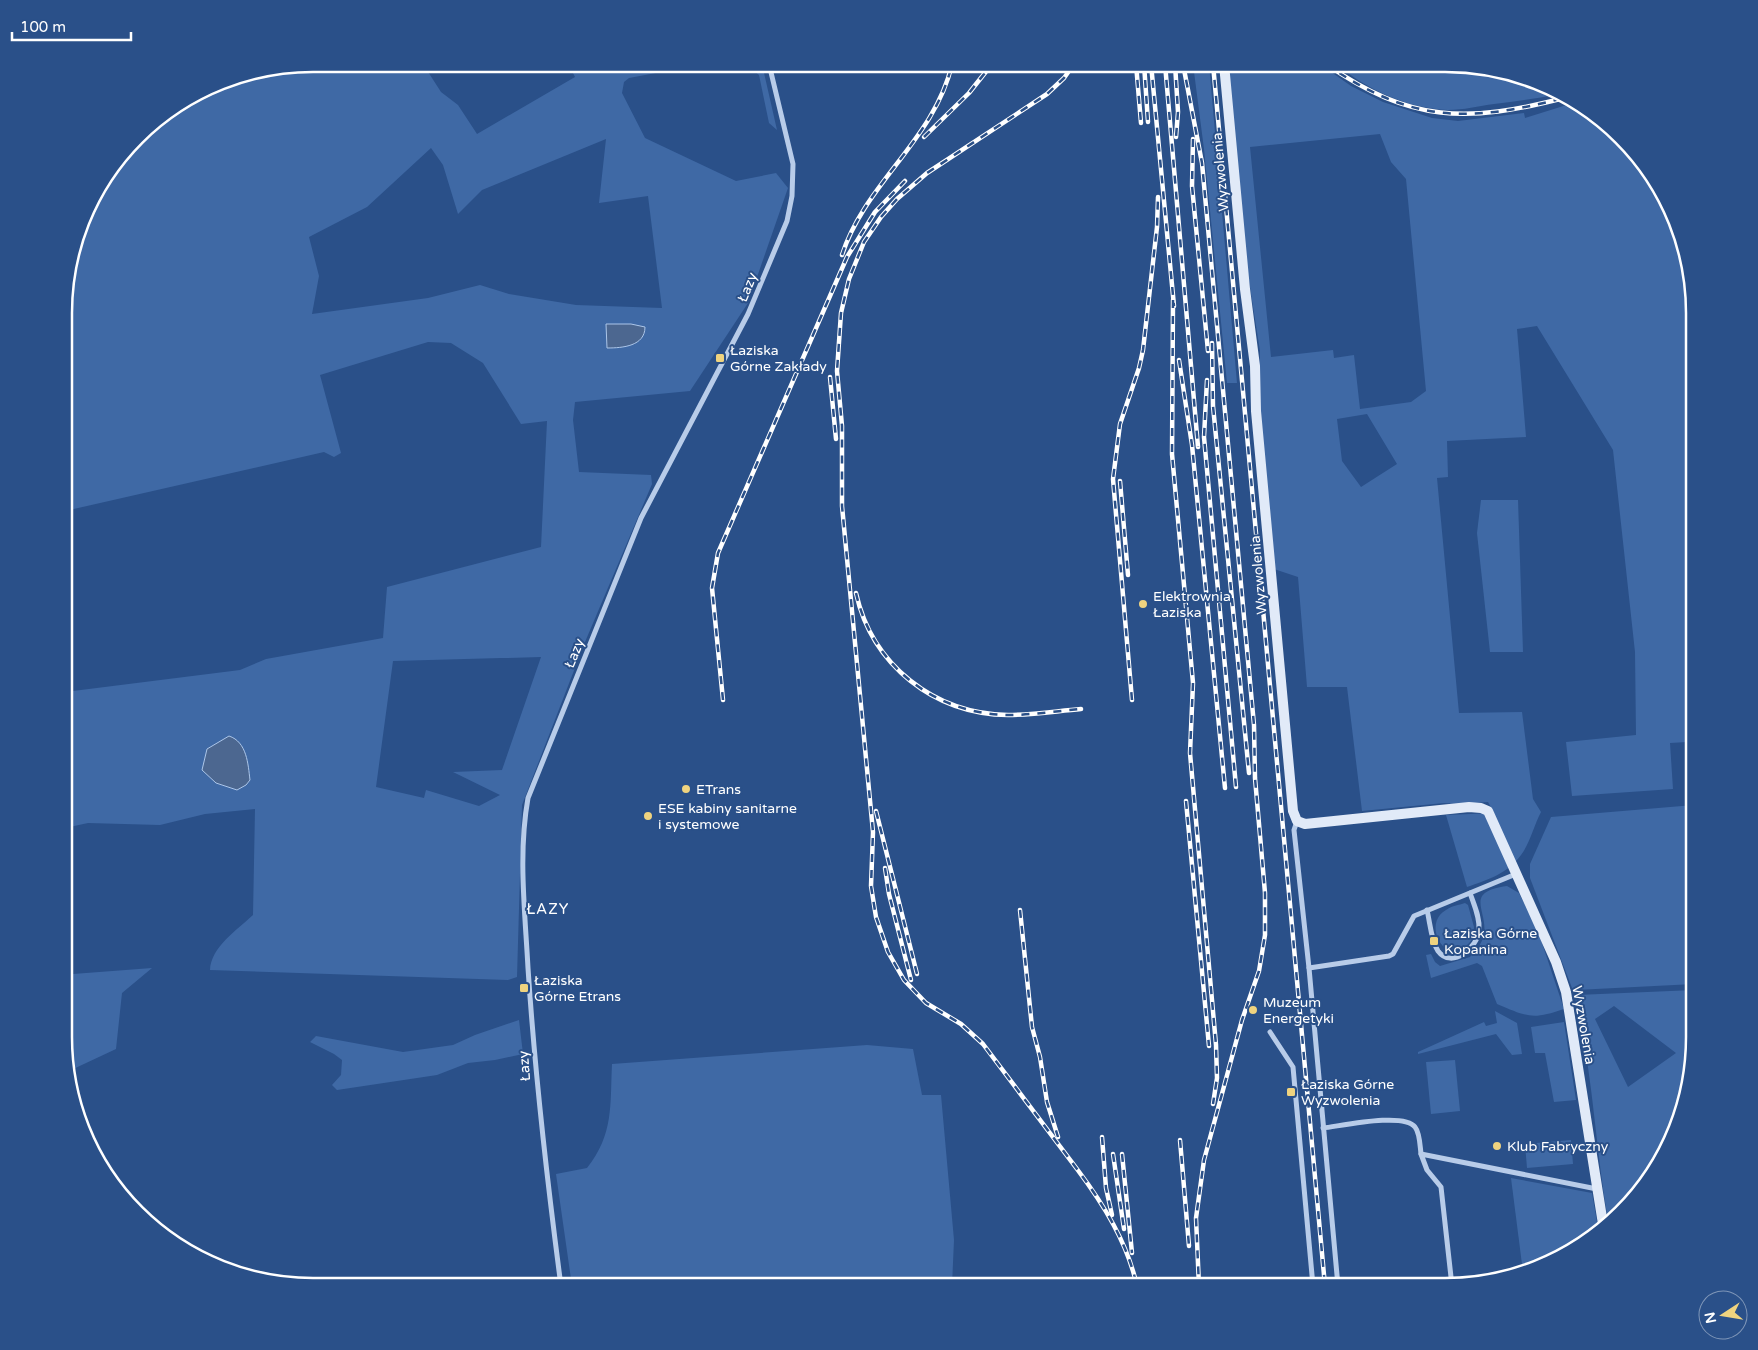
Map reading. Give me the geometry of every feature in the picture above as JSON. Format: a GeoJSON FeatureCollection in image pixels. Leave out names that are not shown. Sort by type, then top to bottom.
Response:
{"type":"FeatureCollection","features":[{"type":"Feature","properties":{"kind":"street","name":"Łazy"},"geometry":{"type":"LineString","coordinates":[[560,1278],[534,1051],[522,867],[523,827],[528,798],[641,518],[748,314],[786,221],[792,196],[793,164],[771,73]]}},
{"type":"Feature","properties":{"kind":"street","name":"Wyzwolenia"},"geometry":{"type":"LineString","coordinates":[[1225,73],[1254,366],[1256,411],[1292,811],[1297,821],[1305,824],[1481,808],[1488,811],[1556,962],[1566,992],[1602,1219]]}},
{"type":"Feature","properties":{"kind":"street"},"geometry":{"type":"LineString","coordinates":[[1297,821],[1294,830],[1309,968],[1337,1278]]}},
{"type":"Feature","properties":{"kind":"street"},"geometry":{"type":"LineString","coordinates":[[1309,968],[1389,956],[1393,954],[1414,916],[1516,874]]}},
{"type":"Feature","properties":{"kind":"street"},"geometry":{"type":"LineString","coordinates":[[1427,910],[1437,950],[1444,956],[1454,957],[1466,953],[1475,944],[1479,932],[1479,920],[1470,893]]}},
{"type":"Feature","properties":{"kind":"street"},"geometry":{"type":"LineString","coordinates":[[1270,1032],[1289,1058],[1293,1067],[1312,1278]]}},
{"type":"Feature","properties":{"kind":"street"},"geometry":{"type":"LineString","coordinates":[[1323,1128],[1394,1120],[1408,1122],[1417,1130],[1421,1154],[1428,1170],[1441,1187],[1451,1278]]}},
{"type":"Feature","properties":{"kind":"street"},"geometry":{"type":"LineString","coordinates":[[1421,1154],[1597,1189]]}},
{"type":"Feature","properties":{"kind":"shaded area"},"geometry":{"type":"Polygon","coordinates":[[[298,73],[429,73],[441,92],[458,105],[477,134],[575,77],[573,73],[656,73],[629,78],[624,82],[622,93],[645,138],[736,181],[776,173],[788,188],[748,303],[690,391],[575,402],[573,420],[579,472],[651,475],[652,484],[585,642],[522,805],[517,977],[508,980],[210,970],[211,962],[220,946],[253,915],[255,809],[205,814],[160,825],[88,823],[72,826],[72,691],[240,670],[266,659],[383,638],[387,587],[541,547],[547,421],[521,424],[483,363],[451,343],[428,342],[320,375],[341,453],[334,457],[324,452],[72,509],[72,314],[77,266],[85,236],[105,193],[132,155],[167,122],[207,97],[236,85],[266,77],[298,73]],[[606,139],[482,190],[458,214],[443,165],[431,148],[367,207],[309,237],[319,276],[312,314],[428,298],[480,285],[509,294],[576,305],[662,308],[648,196],[599,203],[606,139]],[[541,657],[393,661],[376,787],[424,798],[426,790],[479,806],[500,795],[453,772],[502,770],[541,657]]]}},
{"type":"Feature","properties":{"kind":"shaded area"},"geometry":{"type":"Polygon","coordinates":[[[757,73],[764,73],[777,130],[769,123],[759,75],[757,73]]]}},
{"type":"Feature","properties":{"kind":"shaded area"},"geometry":{"type":"Polygon","coordinates":[[[1194,73],[1210,73],[1237,383],[1227,383],[1204,149],[1194,73]]]}},
{"type":"Feature","properties":{"kind":"shaded area"},"geometry":{"type":"Polygon","coordinates":[[[1228,73],[1333,73],[1351,86],[1383,102],[1432,118],[1458,121],[1524,113],[1525,118],[1566,105],[1591,122],[1615,143],[1636,167],[1661,207],[1673,236],[1681,266],[1685,298],[1686,742],[1670,743],[1673,789],[1572,796],[1566,742],[1636,735],[1635,652],[1613,450],[1537,326],[1517,329],[1526,437],[1447,441],[1448,477],[1437,478],[1459,713],[1522,712],[1533,799],[1541,812],[1527,845],[1516,861],[1497,875],[1467,887],[1446,815],[1494,813],[1488,802],[1444,803],[1362,811],[1347,687],[1307,687],[1298,577],[1274,569],[1259,410],[1260,351],[1247,268],[1228,73]],[[1380,134],[1250,147],[1271,357],[1333,350],[1334,358],[1354,355],[1360,409],[1411,402],[1426,391],[1406,179],[1391,162],[1380,134]],[[1367,414],[1337,419],[1342,461],[1361,487],[1397,464],[1367,414]]]}},
{"type":"Feature","properties":{"kind":"shaded area"},"geometry":{"type":"Polygon","coordinates":[[[1348,73],[1460,73],[1492,77],[1522,85],[1549,96],[1459,109],[1432,109],[1388,96],[1348,73]]]}},
{"type":"Feature","properties":{"kind":"shaded area"},"geometry":{"type":"Polygon","coordinates":[[[606,324],[631,324],[645,327],[641,338],[632,345],[607,348],[606,324]]]}},
{"type":"Feature","properties":{"kind":"shaded area"},"geometry":{"type":"Polygon","coordinates":[[[1481,500],[1518,500],[1523,652],[1490,652],[1477,533],[1481,500]]]}},
{"type":"Feature","properties":{"kind":"shaded area"},"geometry":{"type":"Polygon","coordinates":[[[229,736],[240,743],[246,754],[250,780],[246,785],[237,790],[216,783],[202,770],[207,749],[229,736]]]}},
{"type":"Feature","properties":{"kind":"shaded area"},"geometry":{"type":"Polygon","coordinates":[[[1686,806],[1686,984],[1576,990],[1572,988],[1530,878],[1530,864],[1551,817],[1686,806]]]}},
{"type":"Feature","properties":{"kind":"shaded area"},"geometry":{"type":"Polygon","coordinates":[[[1507,886],[1519,893],[1538,931],[1564,1009],[1544,1015],[1530,1016],[1497,1004],[1482,966],[1477,963],[1431,978],[1426,955],[1431,954],[1435,962],[1440,966],[1470,957],[1480,944],[1484,934],[1481,897],[1494,889],[1507,886]]]}},
{"type":"Feature","properties":{"kind":"shaded area"},"geometry":{"type":"Polygon","coordinates":[[[1465,903],[1468,905],[1474,927],[1473,938],[1464,948],[1455,951],[1447,949],[1440,943],[1437,935],[1436,925],[1439,917],[1448,909],[1465,903]]]}},
{"type":"Feature","properties":{"kind":"shaded area"},"geometry":{"type":"Polygon","coordinates":[[[72,959],[73,974],[152,968],[122,993],[116,1049],[75,1068],[72,1036],[72,959]]]}},
{"type":"Feature","properties":{"kind":"shaded area"},"geometry":{"type":"Polygon","coordinates":[[[1686,990],[1685,1052],[1681,1084],[1673,1114],[1661,1143],[1645,1170],[1626,1195],[1607,1214],[1586,1053],[1575,998],[1577,995],[1686,990]],[[1614,1006],[1595,1019],[1628,1087],[1676,1053],[1614,1006]]]}},
{"type":"Feature","properties":{"kind":"shaded area"},"geometry":{"type":"Polygon","coordinates":[[[1495,1011],[1517,1023],[1522,1054],[1512,1055],[1496,1034],[1418,1054],[1418,1052],[1484,1022],[1486,1026],[1497,1023],[1495,1011]]]}},
{"type":"Feature","properties":{"kind":"shaded area"},"geometry":{"type":"Polygon","coordinates":[[[519,1020],[523,1054],[468,1063],[437,1075],[337,1090],[332,1085],[341,1075],[342,1060],[310,1042],[316,1036],[403,1052],[453,1045],[475,1035],[519,1020]]]}},
{"type":"Feature","properties":{"kind":"shaded area"},"geometry":{"type":"Polygon","coordinates":[[[1564,1022],[1576,1100],[1554,1102],[1545,1053],[1535,1053],[1531,1027],[1564,1022]]]}},
{"type":"Feature","properties":{"kind":"shaded area"},"geometry":{"type":"Polygon","coordinates":[[[867,1045],[913,1049],[922,1095],[941,1095],[954,1240],[952,1278],[571,1278],[556,1174],[587,1168],[596,1155],[602,1143],[609,1119],[612,1064],[867,1045]]]}},
{"type":"Feature","properties":{"kind":"shaded area"},"geometry":{"type":"Polygon","coordinates":[[[1455,1060],[1460,1111],[1431,1114],[1426,1062],[1455,1060]]]}},
{"type":"Feature","properties":{"kind":"shaded area"},"geometry":{"type":"Polygon","coordinates":[[[1571,1140],[1573,1164],[1527,1168],[1525,1144],[1571,1140]]]}},
{"type":"Feature","properties":{"kind":"shaded area"},"geometry":{"type":"Polygon","coordinates":[[[1511,1178],[1592,1193],[1597,1223],[1551,1253],[1522,1265],[1511,1178]]]}},
{"type":"Feature","properties":{"kind":"railway"},"geometry":{"type":"LineString","coordinates":[[842,255],[866,205],[931,115],[943,91],[949,73]]}},
{"type":"Feature","properties":{"kind":"railway"},"geometry":{"type":"LineString","coordinates":[[924,137],[969,93],[985,73]]}},
{"type":"Feature","properties":{"kind":"railway"},"geometry":{"type":"LineString","coordinates":[[1068,73],[1047,94],[927,173],[897,199],[881,217],[864,242],[849,279],[841,313],[837,371],[842,426],[842,506],[873,832],[871,886],[876,917],[888,952],[904,980],[926,1003],[961,1024],[983,1044],[1096,1196],[1121,1239],[1135,1278]]}},
{"type":"Feature","properties":{"kind":"railway"},"geometry":{"type":"LineString","coordinates":[[1137,73],[1141,123]]}},
{"type":"Feature","properties":{"kind":"railway"},"geometry":{"type":"LineString","coordinates":[[1145,73],[1148,122]]}},
{"type":"Feature","properties":{"kind":"railway"},"geometry":{"type":"LineString","coordinates":[[1152,73],[1174,306]]}},
{"type":"Feature","properties":{"kind":"railway"},"geometry":{"type":"LineString","coordinates":[[1166,73],[1198,447]]}},
{"type":"Feature","properties":{"kind":"railway"},"geometry":{"type":"LineString","coordinates":[[1176,73],[1178,112],[1176,137]]}},
{"type":"Feature","properties":{"kind":"railway"},"geometry":{"type":"LineString","coordinates":[[1185,73],[1202,163],[1254,725],[1255,778],[1265,893],[1265,935],[1259,971],[1242,1020],[1204,1160],[1196,1218],[1199,1278]]}},
{"type":"Feature","properties":{"kind":"railway"},"geometry":{"type":"LineString","coordinates":[[1214,73],[1324,1278]]}},
{"type":"Feature","properties":{"kind":"railway"},"geometry":{"type":"LineString","coordinates":[[1341,73],[1385,98],[1440,113],[1498,112],[1556,100]]}},
{"type":"Feature","properties":{"kind":"railway"},"geometry":{"type":"LineString","coordinates":[[1193,139],[1192,186],[1208,351]]}},
{"type":"Feature","properties":{"kind":"railway"},"geometry":{"type":"LineString","coordinates":[[723,700],[712,588],[718,553],[847,257],[875,212],[905,181]]}},
{"type":"Feature","properties":{"kind":"railway"},"geometry":{"type":"LineString","coordinates":[[1132,700],[1113,479],[1120,424],[1139,368],[1143,350],[1157,227],[1158,197]]}},
{"type":"Feature","properties":{"kind":"railway"},"geometry":{"type":"LineString","coordinates":[[1173,300],[1172,454],[1193,683],[1190,753],[1216,1045],[1217,1078],[1213,1104]]}},
{"type":"Feature","properties":{"kind":"railway"},"geometry":{"type":"LineString","coordinates":[[1212,343],[1213,406],[1249,773]]}},
{"type":"Feature","properties":{"kind":"railway"},"geometry":{"type":"LineString","coordinates":[[1179,360],[1192,445],[1225,788]]}},
{"type":"Feature","properties":{"kind":"railway"},"geometry":{"type":"LineString","coordinates":[[830,377],[836,439]]}},
{"type":"Feature","properties":{"kind":"railway"},"geometry":{"type":"LineString","coordinates":[[1207,380],[1204,437],[1236,787]]}},
{"type":"Feature","properties":{"kind":"railway"},"geometry":{"type":"LineString","coordinates":[[1120,481],[1128,575]]}},
{"type":"Feature","properties":{"kind":"railway"},"geometry":{"type":"LineString","coordinates":[[856,593],[864,619],[876,642],[892,663],[910,681],[932,695],[955,706],[981,712],[1008,715],[1081,709]]}},
{"type":"Feature","properties":{"kind":"railway"},"geometry":{"type":"LineString","coordinates":[[1186,801],[1209,1046]]}},
{"type":"Feature","properties":{"kind":"railway"},"geometry":{"type":"LineString","coordinates":[[876,811],[917,974]]}},
{"type":"Feature","properties":{"kind":"railway"},"geometry":{"type":"LineString","coordinates":[[885,868],[889,894],[911,980]]}},
{"type":"Feature","properties":{"kind":"railway"},"geometry":{"type":"LineString","coordinates":[[1020,910],[1032,1027],[1040,1057],[1047,1102],[1058,1137]]}},
{"type":"Feature","properties":{"kind":"railway"},"geometry":{"type":"LineString","coordinates":[[1102,1137],[1106,1188],[1112,1215]]}},
{"type":"Feature","properties":{"kind":"railway"},"geometry":{"type":"LineString","coordinates":[[1180,1140],[1189,1246]]}},
{"type":"Feature","properties":{"kind":"railway"},"geometry":{"type":"LineString","coordinates":[[1113,1154],[1124,1229]]}},
{"type":"Feature","properties":{"kind":"railway"},"geometry":{"type":"LineString","coordinates":[[1122,1154],[1132,1253]]}},
{"type":"Feature","properties":{"kind":"place","name":"Łaziska Górne Zakłady"},"geometry":{"type":"Point","coordinates":[720,358]}},
{"type":"Feature","properties":{"kind":"place","name":"Elektrownia Łaziska"},"geometry":{"type":"Point","coordinates":[1143,604]}},
{"type":"Feature","properties":{"kind":"place","name":"ETrans"},"geometry":{"type":"Point","coordinates":[686,789]}},
{"type":"Feature","properties":{"kind":"place","name":"ESE kabiny sanitarne i systemowe"},"geometry":{"type":"Point","coordinates":[648,816]}},
{"type":"Feature","properties":{"kind":"place","name":"Łaziska Górne Kopanina"},"geometry":{"type":"Point","coordinates":[1434,941]}},
{"type":"Feature","properties":{"kind":"place","name":"Łaziska Górne Etrans"},"geometry":{"type":"Point","coordinates":[524,988]}},
{"type":"Feature","properties":{"kind":"place","name":"Muzeum Energetyki"},"geometry":{"type":"Point","coordinates":[1253,1010]}},
{"type":"Feature","properties":{"kind":"place","name":"Łaziska Górne Wyzwolenia"},"geometry":{"type":"Point","coordinates":[1291,1092]}},
{"type":"Feature","properties":{"kind":"place","name":"Klub Fabryczny"},"geometry":{"type":"Point","coordinates":[1497,1146]}},
{"type":"Feature","properties":{"kind":"district","name":"ŁAZY"},"geometry":{"type":"Point","coordinates":[548,909]}}]}
